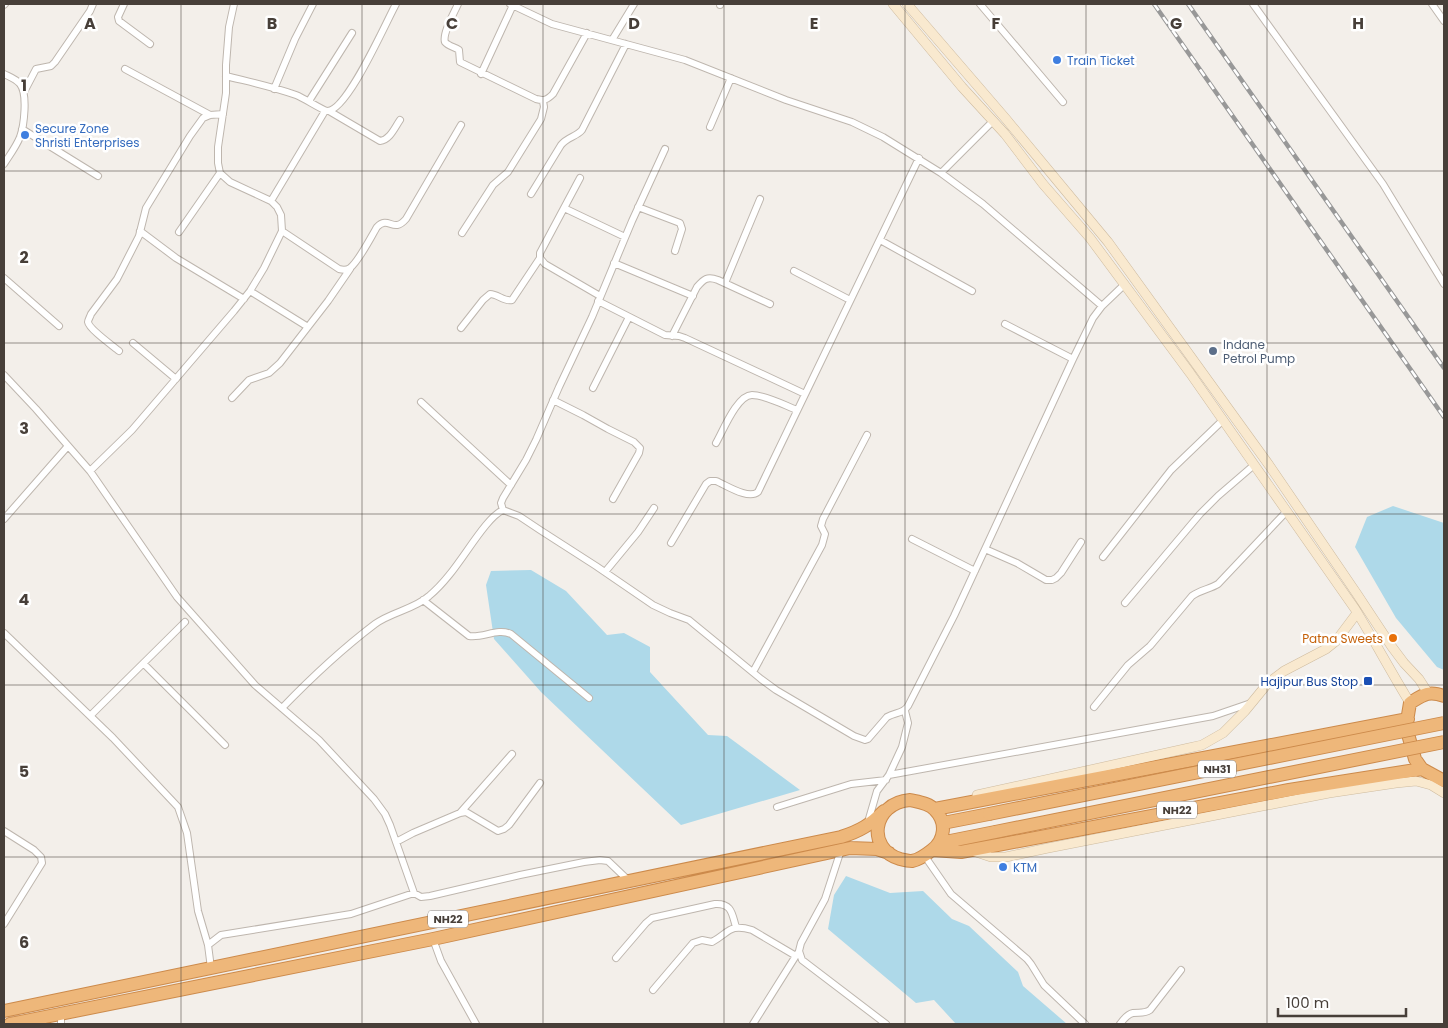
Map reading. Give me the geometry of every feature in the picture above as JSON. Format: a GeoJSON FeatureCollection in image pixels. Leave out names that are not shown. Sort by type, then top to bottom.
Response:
{"type":"FeatureCollection","features":[{"type":"Feature","properties":{"kind":"highway"},"geometry":{"type":"LineString","coordinates":[[1444,696],[1428,693],[1410,703],[1406,727],[1415,759],[1444,781]]}},
{"type":"Feature","properties":{"kind":"highway"},"geometry":{"type":"LineString","coordinates":[[932,849],[943,833],[943,823],[935,809],[1408,719]]}},
{"type":"Feature","properties":{"kind":"highway","name":"NH31"},"geometry":{"type":"LineString","coordinates":[[943,823],[1444,723]]}},
{"type":"Feature","properties":{"kind":"highway","name":"NH31"},"geometry":{"type":"LineString","coordinates":[[932,849],[995,832],[1444,742]]}},
{"type":"Feature","properties":{"kind":"highway","name":"NH22"},"geometry":{"type":"LineString","coordinates":[[10,1024],[61,1019],[433,940],[850,848],[877,848],[896,858],[911,861],[932,849],[949,852],[969,850],[1289,790],[1433,772]]}},
{"type":"Feature","properties":{"kind":"highway","name":"NH22"},"geometry":{"type":"LineString","coordinates":[[4,1011],[841,837],[857,832],[867,826],[884,810],[902,801],[910,800],[935,809]]}},
{"type":"Feature","properties":{"kind":"highway"},"geometry":{"type":"LineString","coordinates":[[884,810],[877,832],[889,854]]}},
{"type":"Feature","properties":{"kind":"main road"},"geometry":{"type":"LineString","coordinates":[[893,4],[962,87],[1005,134],[1043,184],[1090,238],[1125,284],[1173,349],[1357,614],[1410,703]]}},
{"type":"Feature","properties":{"kind":"main road"},"geometry":{"type":"LineString","coordinates":[[906,4],[1006,119],[1108,242],[1299,508],[1392,647],[1419,679],[1428,693]]}},
{"type":"Feature","properties":{"kind":"main road"},"geometry":{"type":"LineString","coordinates":[[1173,349],[1182,344]]}},
{"type":"Feature","properties":{"kind":"main road"},"geometry":{"type":"LineString","coordinates":[[952,806],[959,801],[978,795],[1202,744],[1223,733],[1240,717],[1268,683],[1284,671],[1326,649],[1336,640],[1357,614]]}},
{"type":"Feature","properties":{"kind":"main road"},"geometry":{"type":"LineString","coordinates":[[969,850],[990,857],[1006,857],[1329,793],[1396,782],[1416,781],[1432,785],[1444,793]]}},
{"type":"Feature","properties":{"kind":"street"},"geometry":{"type":"LineString","coordinates":[[24,92],[36,69],[51,66],[55,62],[93,4]]}},
{"type":"Feature","properties":{"kind":"street"},"geometry":{"type":"LineString","coordinates":[[124,4],[118,17],[119,20],[150,44]]}},
{"type":"Feature","properties":{"kind":"street"},"geometry":{"type":"LineString","coordinates":[[90,472],[132,430],[244,299],[264,268],[282,231],[281,215],[271,201],[230,182],[220,173],[218,147],[226,93],[228,27],[234,4]]}},
{"type":"Feature","properties":{"kind":"street"},"geometry":{"type":"LineString","coordinates":[[274,89],[300,28],[313,4]]}},
{"type":"Feature","properties":{"kind":"street"},"geometry":{"type":"LineString","coordinates":[[271,201],[327,111],[336,109],[365,66],[396,4]]}},
{"type":"Feature","properties":{"kind":"street"},"geometry":{"type":"LineString","coordinates":[[458,4],[446,33],[446,42],[458,50],[460,62],[481,74],[543,101],[553,94],[587,33]]}},
{"type":"Feature","properties":{"kind":"street"},"geometry":{"type":"LineString","coordinates":[[481,74],[511,4],[552,24],[685,60],[786,100],[852,122],[883,137],[941,173],[983,204],[1102,306]]}},
{"type":"Feature","properties":{"kind":"street"},"geometry":{"type":"LineString","coordinates":[[612,40],[634,4]]}},
{"type":"Feature","properties":{"kind":"street"},"geometry":{"type":"LineString","coordinates":[[980,4],[1063,102]]}},
{"type":"Feature","properties":{"kind":"street"},"geometry":{"type":"LineString","coordinates":[[1264,4],[1255,6],[1384,184],[1444,284]]}},
{"type":"Feature","properties":{"kind":"street"},"geometry":{"type":"LineString","coordinates":[[1432,4],[1444,21]]}},
{"type":"Feature","properties":{"kind":"street"},"geometry":{"type":"LineString","coordinates":[[309,101],[352,33]]}},
{"type":"Feature","properties":{"kind":"street"},"geometry":{"type":"LineString","coordinates":[[531,194],[564,140],[579,134],[582,130],[626,44]]}},
{"type":"Feature","properties":{"kind":"street"},"geometry":{"type":"LineString","coordinates":[[125,68],[210,115]]}},
{"type":"Feature","properties":{"kind":"street"},"geometry":{"type":"LineString","coordinates":[[4,74],[15,79],[21,85],[25,100],[20,138],[4,164]]}},
{"type":"Feature","properties":{"kind":"street"},"geometry":{"type":"LineString","coordinates":[[226,76],[309,101],[380,141],[388,138],[400,120]]}},
{"type":"Feature","properties":{"kind":"street"},"geometry":{"type":"LineString","coordinates":[[710,127],[731,78]]}},
{"type":"Feature","properties":{"kind":"street"},"geometry":{"type":"LineString","coordinates":[[462,234],[493,185],[508,172],[541,119],[544,107],[543,101]]}},
{"type":"Feature","properties":{"kind":"street"},"geometry":{"type":"LineString","coordinates":[[119,351],[89,325],[88,321],[91,314],[117,279],[134,247],[151,198],[200,122],[203,118],[210,115],[224,114]]}},
{"type":"Feature","properties":{"kind":"street"},"geometry":{"type":"LineString","coordinates":[[941,173],[993,121]]}},
{"type":"Feature","properties":{"kind":"street"},"geometry":{"type":"LineString","coordinates":[[232,398],[249,380],[274,370],[350,269],[381,222],[397,226],[406,219],[461,124]]}},
{"type":"Feature","properties":{"kind":"street"},"geometry":{"type":"LineString","coordinates":[[22,129],[98,176]]}},
{"type":"Feature","properties":{"kind":"street"},"geometry":{"type":"LineString","coordinates":[[503,510],[501,503],[503,498],[530,452],[638,207],[666,149]]}},
{"type":"Feature","properties":{"kind":"street"},"geometry":{"type":"LineString","coordinates":[[671,543],[710,480],[716,480],[748,495],[754,495],[758,492],[919,158]]}},
{"type":"Feature","properties":{"kind":"street"},"geometry":{"type":"LineString","coordinates":[[179,232],[220,173]]}},
{"type":"Feature","properties":{"kind":"street"},"geometry":{"type":"LineString","coordinates":[[461,328],[490,294],[495,294],[508,301],[512,300],[540,258],[540,253],[580,178]]}},
{"type":"Feature","properties":{"kind":"street"},"geometry":{"type":"LineString","coordinates":[[724,283],[760,199]]}},
{"type":"Feature","properties":{"kind":"street"},"geometry":{"type":"LineString","coordinates":[[638,207],[680,223],[682,229],[675,251]]}},
{"type":"Feature","properties":{"kind":"street"},"geometry":{"type":"LineString","coordinates":[[564,208],[625,237]]}},
{"type":"Feature","properties":{"kind":"street"},"geometry":{"type":"LineString","coordinates":[[140,231],[176,258],[244,299]]}},
{"type":"Feature","properties":{"kind":"street"},"geometry":{"type":"LineString","coordinates":[[282,231],[339,269],[350,269]]}},
{"type":"Feature","properties":{"kind":"street"},"geometry":{"type":"LineString","coordinates":[[880,240],[972,291]]}},
{"type":"Feature","properties":{"kind":"street"},"geometry":{"type":"LineString","coordinates":[[540,258],[545,264],[629,317],[665,334],[685,338],[804,394]]}},
{"type":"Feature","properties":{"kind":"street"},"geometry":{"type":"LineString","coordinates":[[614,263],[693,296]]}},
{"type":"Feature","properties":{"kind":"street"},"geometry":{"type":"LineString","coordinates":[[794,271],[850,300]]}},
{"type":"Feature","properties":{"kind":"street"},"geometry":{"type":"LineString","coordinates":[[4,278],[59,326]]}},
{"type":"Feature","properties":{"kind":"street"},"geometry":{"type":"LineString","coordinates":[[672,336],[698,287],[707,278],[712,278],[770,304]]}},
{"type":"Feature","properties":{"kind":"street"},"geometry":{"type":"LineString","coordinates":[[867,826],[877,791],[887,778],[902,747],[908,723],[905,711],[954,616],[1072,359],[1093,318],[1102,306],[1125,284]]}},
{"type":"Feature","properties":{"kind":"street"},"geometry":{"type":"LineString","coordinates":[[250,290],[308,327]]}},
{"type":"Feature","properties":{"kind":"street"},"geometry":{"type":"LineString","coordinates":[[593,388],[629,317]]}},
{"type":"Feature","properties":{"kind":"street"},"geometry":{"type":"LineString","coordinates":[[1006,324],[1072,359]]}},
{"type":"Feature","properties":{"kind":"street"},"geometry":{"type":"LineString","coordinates":[[133,344],[176,379]]}},
{"type":"Feature","properties":{"kind":"street"},"geometry":{"type":"LineString","coordinates":[[4,375],[90,472],[177,598],[255,685],[319,740],[374,799],[384,814],[396,842],[414,893],[420,897],[430,896],[520,875],[600,860],[608,862],[630,881]]}},
{"type":"Feature","properties":{"kind":"street"},"geometry":{"type":"LineString","coordinates":[[716,443],[738,402],[747,396],[757,396],[797,410]]}},
{"type":"Feature","properties":{"kind":"street"},"geometry":{"type":"LineString","coordinates":[[553,400],[628,438],[640,448],[613,499]]}},
{"type":"Feature","properties":{"kind":"street"},"geometry":{"type":"LineString","coordinates":[[421,402],[511,485]]}},
{"type":"Feature","properties":{"kind":"street"},"geometry":{"type":"LineString","coordinates":[[1103,557],[1171,470],[1222,420]]}},
{"type":"Feature","properties":{"kind":"street"},"geometry":{"type":"LineString","coordinates":[[753,672],[822,545],[825,534],[821,526],[823,519],[867,435]]}},
{"type":"Feature","properties":{"kind":"street"},"geometry":{"type":"LineString","coordinates":[[4,519],[68,446]]}},
{"type":"Feature","properties":{"kind":"street"},"geometry":{"type":"LineString","coordinates":[[1125,604],[1200,514],[1254,465]]}},
{"type":"Feature","properties":{"kind":"street"},"geometry":{"type":"LineString","coordinates":[[605,572],[638,532],[654,508]]}},
{"type":"Feature","properties":{"kind":"street"},"geometry":{"type":"LineString","coordinates":[[282,708],[314,676],[376,624],[388,616],[427,598],[442,584],[498,512],[503,510],[518,516],[653,605],[689,620],[776,690],[859,739],[868,739],[888,717],[905,711]]}},
{"type":"Feature","properties":{"kind":"street"},"geometry":{"type":"LineString","coordinates":[[1094,707],[1128,665],[1144,653],[1192,596],[1198,592],[1211,589],[1218,584],[1286,512]]}},
{"type":"Feature","properties":{"kind":"street"},"geometry":{"type":"LineString","coordinates":[[912,539],[975,571]]}},
{"type":"Feature","properties":{"kind":"street"},"geometry":{"type":"LineString","coordinates":[[985,549],[1017,563],[1046,580],[1052,580],[1061,573],[1081,542]]}},
{"type":"Feature","properties":{"kind":"street"},"geometry":{"type":"LineString","coordinates":[[423,600],[469,636],[485,636],[498,631],[505,631],[511,634],[589,698]]}},
{"type":"Feature","properties":{"kind":"street"},"geometry":{"type":"LineString","coordinates":[[90,716],[185,622]]}},
{"type":"Feature","properties":{"kind":"street"},"geometry":{"type":"LineString","coordinates":[[4,633],[113,738],[178,807],[188,833],[198,911],[208,945],[211,968]]}},
{"type":"Feature","properties":{"kind":"street"},"geometry":{"type":"LineString","coordinates":[[144,664],[225,745]]}},
{"type":"Feature","properties":{"kind":"street"},"geometry":{"type":"LineString","coordinates":[[777,807],[851,784],[1213,716],[1251,703]]}},
{"type":"Feature","properties":{"kind":"street"},"geometry":{"type":"LineString","coordinates":[[460,813],[512,754]]}},
{"type":"Feature","properties":{"kind":"street"},"geometry":{"type":"LineString","coordinates":[[396,842],[413,833],[466,812],[498,831],[504,829],[540,783]]}},
{"type":"Feature","properties":{"kind":"street"},"geometry":{"type":"LineString","coordinates":[[4,831],[34,850],[41,857],[42,864],[4,924]]}},
{"type":"Feature","properties":{"kind":"street"},"geometry":{"type":"LineString","coordinates":[[932,849],[951,894],[1027,959],[1044,985],[1085,1024]]}},
{"type":"Feature","properties":{"kind":"street"},"geometry":{"type":"LineString","coordinates":[[752,1024],[798,953],[801,943],[829,890],[841,850]]}},
{"type":"Feature","properties":{"kind":"street"},"geometry":{"type":"LineString","coordinates":[[208,945],[222,935],[351,914],[414,893]]}},
{"type":"Feature","properties":{"kind":"street"},"geometry":{"type":"LineString","coordinates":[[616,958],[652,918],[722,904],[729,908],[736,927]]}},
{"type":"Feature","properties":{"kind":"street"},"geometry":{"type":"LineString","coordinates":[[653,990],[693,943],[702,940],[712,942],[729,929],[744,927],[798,953],[802,960],[812,969],[886,1024]]}},
{"type":"Feature","properties":{"kind":"street"},"geometry":{"type":"LineString","coordinates":[[433,940],[441,961],[476,1024]]}},
{"type":"Feature","properties":{"kind":"street"},"geometry":{"type":"LineString","coordinates":[[1120,1024],[1132,1013],[1145,1013],[1150,1010],[1181,970]]}},
{"type":"Feature","properties":{"kind":"water"},"geometry":{"type":"Polygon","coordinates":[[[1393,506],[1444,523],[1444,670],[1437,667],[1396,618],[1355,547],[1367,517],[1393,506]]]}},
{"type":"Feature","properties":{"kind":"water"},"geometry":{"type":"Polygon","coordinates":[[[531,570],[566,591],[607,635],[624,633],[650,647],[650,672],[708,735],[727,736],[800,790],[681,825],[541,692],[494,639],[486,585],[491,571],[531,570]]]}},
{"type":"Feature","properties":{"kind":"water"},"geometry":{"type":"Polygon","coordinates":[[[846,876],[890,893],[923,891],[952,919],[969,926],[1018,972],[1023,986],[1067,1024],[956,1024],[934,1000],[916,1003],[828,929],[834,895],[846,876]]]}},
{"type":"Feature","properties":{"kind":"railway"},"geometry":{"type":"LineString","coordinates":[[1154,4],[1444,417]]}},
{"type":"Feature","properties":{"kind":"railway"},"geometry":{"type":"LineString","coordinates":[[1188,4],[1444,368]]}},
{"type":"Feature","properties":{"kind":"place","name":"Train Ticket"},"geometry":{"type":"Point","coordinates":[1057,60]}},
{"type":"Feature","properties":{"kind":"place","name":"Secure Zone Shristi Enterprises"},"geometry":{"type":"Point","coordinates":[25,135]}},
{"type":"Feature","properties":{"kind":"place","name":"Indane Petrol Pump"},"geometry":{"type":"Point","coordinates":[1213,351]}},
{"type":"Feature","properties":{"kind":"place","name":"Patna Sweets"},"geometry":{"type":"Point","coordinates":[1393,638]}},
{"type":"Feature","properties":{"kind":"place","name":"Hajipur Bus Stop"},"geometry":{"type":"Point","coordinates":[1368,681]}},
{"type":"Feature","properties":{"kind":"place","name":"KTM"},"geometry":{"type":"Point","coordinates":[1003,867]}}]}
